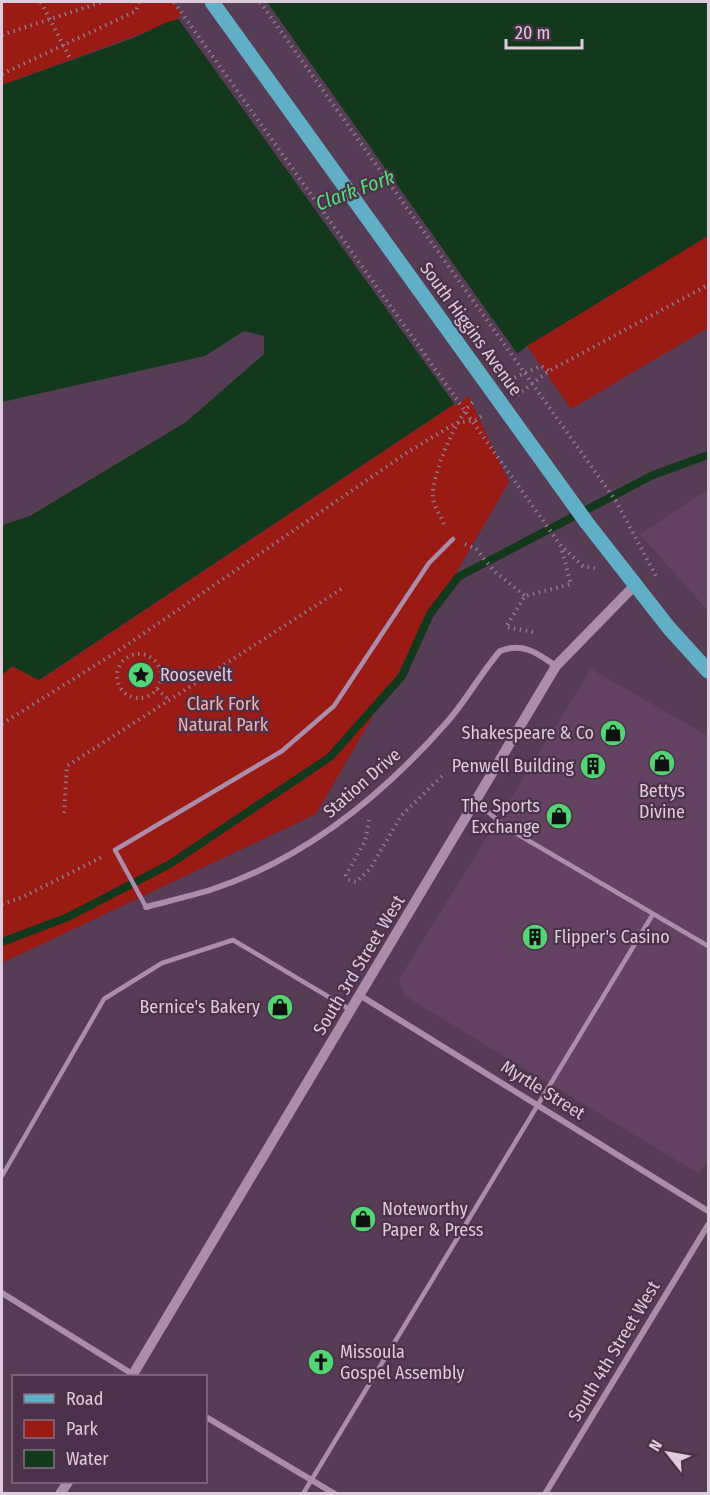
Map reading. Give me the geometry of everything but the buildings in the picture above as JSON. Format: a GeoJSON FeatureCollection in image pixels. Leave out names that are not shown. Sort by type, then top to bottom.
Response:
{"type":"FeatureCollection","features":[{"type":"Feature","properties":{"kind":"main road","name":"South Higgins Avenue"},"geometry":{"type":"LineString","coordinates":[[212,2],[587,524],[669,628],[708,670]]}},
{"type":"Feature","properties":{"kind":"street","name":"South 3rd Street West"},"geometry":{"type":"LineString","coordinates":[[135,1375],[556,666],[635,585]]}},
{"type":"Feature","properties":{"kind":"street","name":"Station Drive"},"geometry":{"type":"LineString","coordinates":[[146,907],[214,889],[278,861],[335,827],[389,784],[443,726],[500,651],[512,647],[524,647],[556,666]]}},
{"type":"Feature","properties":{"kind":"street","name":"Myrtle Street"},"geometry":{"type":"LineString","coordinates":[[361,996],[708,1211]]}},
{"type":"Feature","properties":{"kind":"street","name":"South 4th Street West"},"geometry":{"type":"LineString","coordinates":[[545,1494],[708,1225]]}},
{"type":"Feature","properties":{"kind":"street"},"geometry":{"type":"LineString","coordinates":[[2,1293],[132,1375]]}},
{"type":"Feature","properties":{"kind":"street"},"geometry":{"type":"LineString","coordinates":[[207,1418],[335,1494]]}},
{"type":"Feature","properties":{"kind":"lane"},"geometry":{"type":"LineString","coordinates":[[146,907],[115,850],[282,751],[334,706],[429,563],[453,539]]}},
{"type":"Feature","properties":{"kind":"lane"},"geometry":{"type":"LineString","coordinates":[[475,801],[507,828],[708,946]]}},
{"type":"Feature","properties":{"kind":"lane"},"geometry":{"type":"LineString","coordinates":[[303,1494],[653,914]]}},
{"type":"Feature","properties":{"kind":"lane"},"geometry":{"type":"LineString","coordinates":[[2,1176],[104,999],[162,963],[233,940],[352,1010]]}},
{"type":"Feature","properties":{"kind":"path"},"geometry":{"type":"LineString","coordinates":[[41,2],[71,60]]}},
{"type":"Feature","properties":{"kind":"path"},"geometry":{"type":"LineString","coordinates":[[2,35],[102,2]]}},
{"type":"Feature","properties":{"kind":"path"},"geometry":{"type":"LineString","coordinates":[[2,74],[37,58],[62,43],[136,11],[139,2]]}},
{"type":"Feature","properties":{"kind":"path"},"geometry":{"type":"LineString","coordinates":[[174,2],[561,546],[571,584],[525,596],[506,627],[533,632]]}},
{"type":"Feature","properties":{"kind":"path"},"geometry":{"type":"LineString","coordinates":[[260,2],[616,501]]}},
{"type":"Feature","properties":{"kind":"path"},"geometry":{"type":"LineString","coordinates":[[509,400],[549,371],[708,285]]}},
{"type":"Feature","properties":{"kind":"path"},"geometry":{"type":"LineString","coordinates":[[2,724],[121,649],[408,453],[456,423],[476,420],[492,410]]}},
{"type":"Feature","properties":{"kind":"path"},"geometry":{"type":"LineString","coordinates":[[444,524],[433,500],[433,479],[456,423]]}},
{"type":"Feature","properties":{"kind":"path"},"geometry":{"type":"LineString","coordinates":[[476,549],[494,571],[525,596]]}},
{"type":"Feature","properties":{"kind":"path"},"geometry":{"type":"LineString","coordinates":[[64,813],[67,766],[343,588]]}},
{"type":"Feature","properties":{"kind":"path"},"geometry":{"type":"LineString","coordinates":[[121,649],[127,658]]}},
{"type":"Feature","properties":{"kind":"path"},"geometry":{"type":"LineString","coordinates":[[145,654],[157,662],[161,675],[157,689],[145,697],[130,696],[124,693],[117,680],[117,672],[127,658],[145,654]]}},
{"type":"Feature","properties":{"kind":"path"},"geometry":{"type":"LineString","coordinates":[[157,689],[169,700]]}},
{"type":"Feature","properties":{"kind":"path"},"geometry":{"type":"LineString","coordinates":[[367,802],[370,816],[365,841],[346,875],[348,880],[356,882],[370,869],[401,816],[444,774]]}},
{"type":"Feature","properties":{"kind":"path"},"geometry":{"type":"LineString","coordinates":[[2,904],[23,897],[115,850]]}},
{"type":"Feature","properties":{"kind":"shaded area"},"geometry":{"type":"Polygon","coordinates":[[[708,490],[708,611],[640,534],[708,490]]]}},
{"type":"Feature","properties":{"kind":"shaded area"},"geometry":{"type":"Polygon","coordinates":[[[591,669],[708,736],[708,1159],[699,1174],[405,996],[399,979],[591,669]]]}},
{"type":"Feature","properties":{"kind":"green space"},"geometry":{"type":"Polygon","coordinates":[[[2,2],[173,2],[184,18],[2,85],[2,2]]]}},
{"type":"Feature","properties":{"kind":"green space"},"geometry":{"type":"Polygon","coordinates":[[[708,236],[708,328],[571,409],[527,346],[708,236]]]}},
{"type":"Feature","properties":{"kind":"green space","name":"Clark Fork Natural Park"},"geometry":{"type":"Polygon","coordinates":[[[468,395],[509,482],[316,814],[2,963],[2,661],[40,680],[468,395]]]}},
{"type":"Feature","properties":{"kind":"water","name":"Clark Fork"},"geometry":{"type":"Polygon","coordinates":[[[249,2],[708,2],[708,236],[527,346],[468,395],[39,680],[2,661],[2,525],[30,516],[186,422],[264,354],[264,336],[244,331],[205,356],[2,402],[2,85],[136,37],[167,22],[249,2]]]}},
{"type":"Feature","properties":{"kind":"pier"},"geometry":{"type":"Polygon","coordinates":[[[238,2],[267,2],[519,356],[456,406],[177,17],[238,2]]]}},
{"type":"Feature","properties":{"kind":"waterway"},"geometry":{"type":"LineString","coordinates":[[2,942],[68,917],[170,864],[330,757],[402,676],[430,614],[458,577],[653,475],[708,455]]}},
{"type":"Feature","properties":{"kind":"waterway"},"geometry":{"type":"LineString","coordinates":[[2,670],[14,659]]}},
{"type":"Feature","properties":{"kind":"place","name":"Roosevelt"},"geometry":{"type":"Point","coordinates":[141,675]}},
{"type":"Feature","properties":{"kind":"place","name":"Shakespeare & Co"},"geometry":{"type":"Point","coordinates":[613,733]}},
{"type":"Feature","properties":{"kind":"place","name":"Bettys Divine"},"geometry":{"type":"Point","coordinates":[662,763]}},
{"type":"Feature","properties":{"kind":"place","name":"Penwell Building"},"geometry":{"type":"Point","coordinates":[593,766]}},
{"type":"Feature","properties":{"kind":"place","name":"The Sports Exchange"},"geometry":{"type":"Point","coordinates":[559,816]}},
{"type":"Feature","properties":{"kind":"place","name":"Flipper's Casino"},"geometry":{"type":"Point","coordinates":[535,937]}},
{"type":"Feature","properties":{"kind":"place","name":"Bernice's Bakery"},"geometry":{"type":"Point","coordinates":[280,1007]}},
{"type":"Feature","properties":{"kind":"place","name":"Noteworthy Paper & Press"},"geometry":{"type":"Point","coordinates":[363,1219]}},
{"type":"Feature","properties":{"kind":"place","name":"Missoula Gospel Assembly"},"geometry":{"type":"Point","coordinates":[321,1362]}}]}
